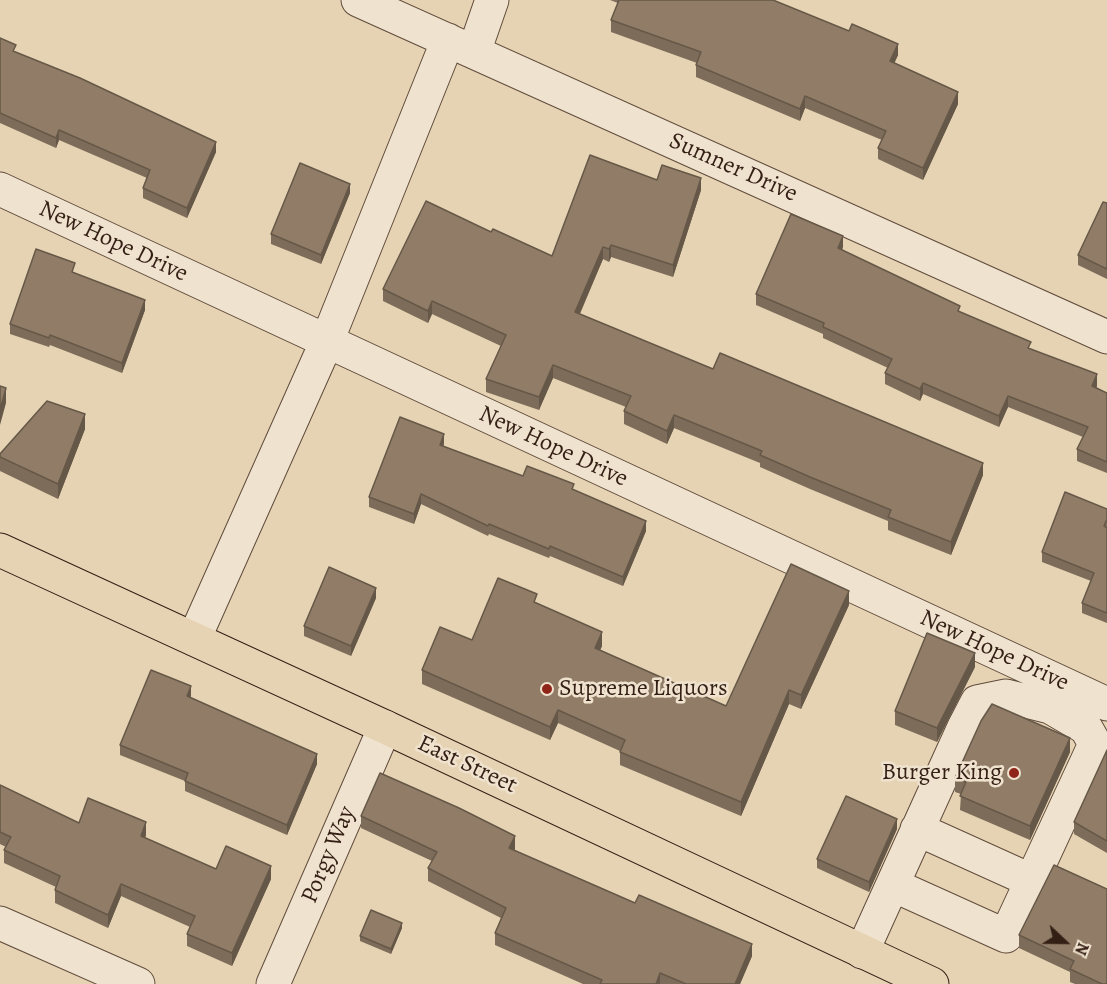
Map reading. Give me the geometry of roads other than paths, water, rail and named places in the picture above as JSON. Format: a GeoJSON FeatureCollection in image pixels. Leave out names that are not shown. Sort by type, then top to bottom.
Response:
{"type":"FeatureCollection","features":[{"type":"Feature","properties":{"kind":"main road","name":"East Street"},"geometry":{"type":"LineString","coordinates":[[0,550],[385,726],[932,984]]}},
{"type":"Feature","properties":{"kind":"street","name":"Sumner Drive"},"geometry":{"type":"LineString","coordinates":[[358,0],[1107,337]]}},
{"type":"Feature","properties":{"kind":"street"},"geometry":{"type":"LineString","coordinates":[[194,639],[461,46],[492,0]]}},
{"type":"Feature","properties":{"kind":"street","name":"New Hope Drive"},"geometry":{"type":"LineString","coordinates":[[0,189],[1107,704]]}},
{"type":"Feature","properties":{"kind":"street"},"geometry":{"type":"LineString","coordinates":[[862,952],[917,829],[978,702],[1006,696],[1050,707],[1086,728],[1095,744],[1006,936],[892,885]]}},
{"type":"Feature","properties":{"kind":"street","name":"Porgy Way"},"geometry":{"type":"LineString","coordinates":[[273,984],[385,726]]}},
{"type":"Feature","properties":{"kind":"street"},"geometry":{"type":"LineString","coordinates":[[917,829],[1032,880]]}},
{"type":"Feature","properties":{"kind":"street"},"geometry":{"type":"LineString","coordinates":[[3,933],[138,984]]}},
{"type":"Feature","properties":{"kind":"place","name":"Supreme Liquors"},"geometry":{"type":"Point","coordinates":[547,689]}},
{"type":"Feature","properties":{"kind":"place","name":"Burger King"},"geometry":{"type":"Point","coordinates":[1014,773]}}]}
